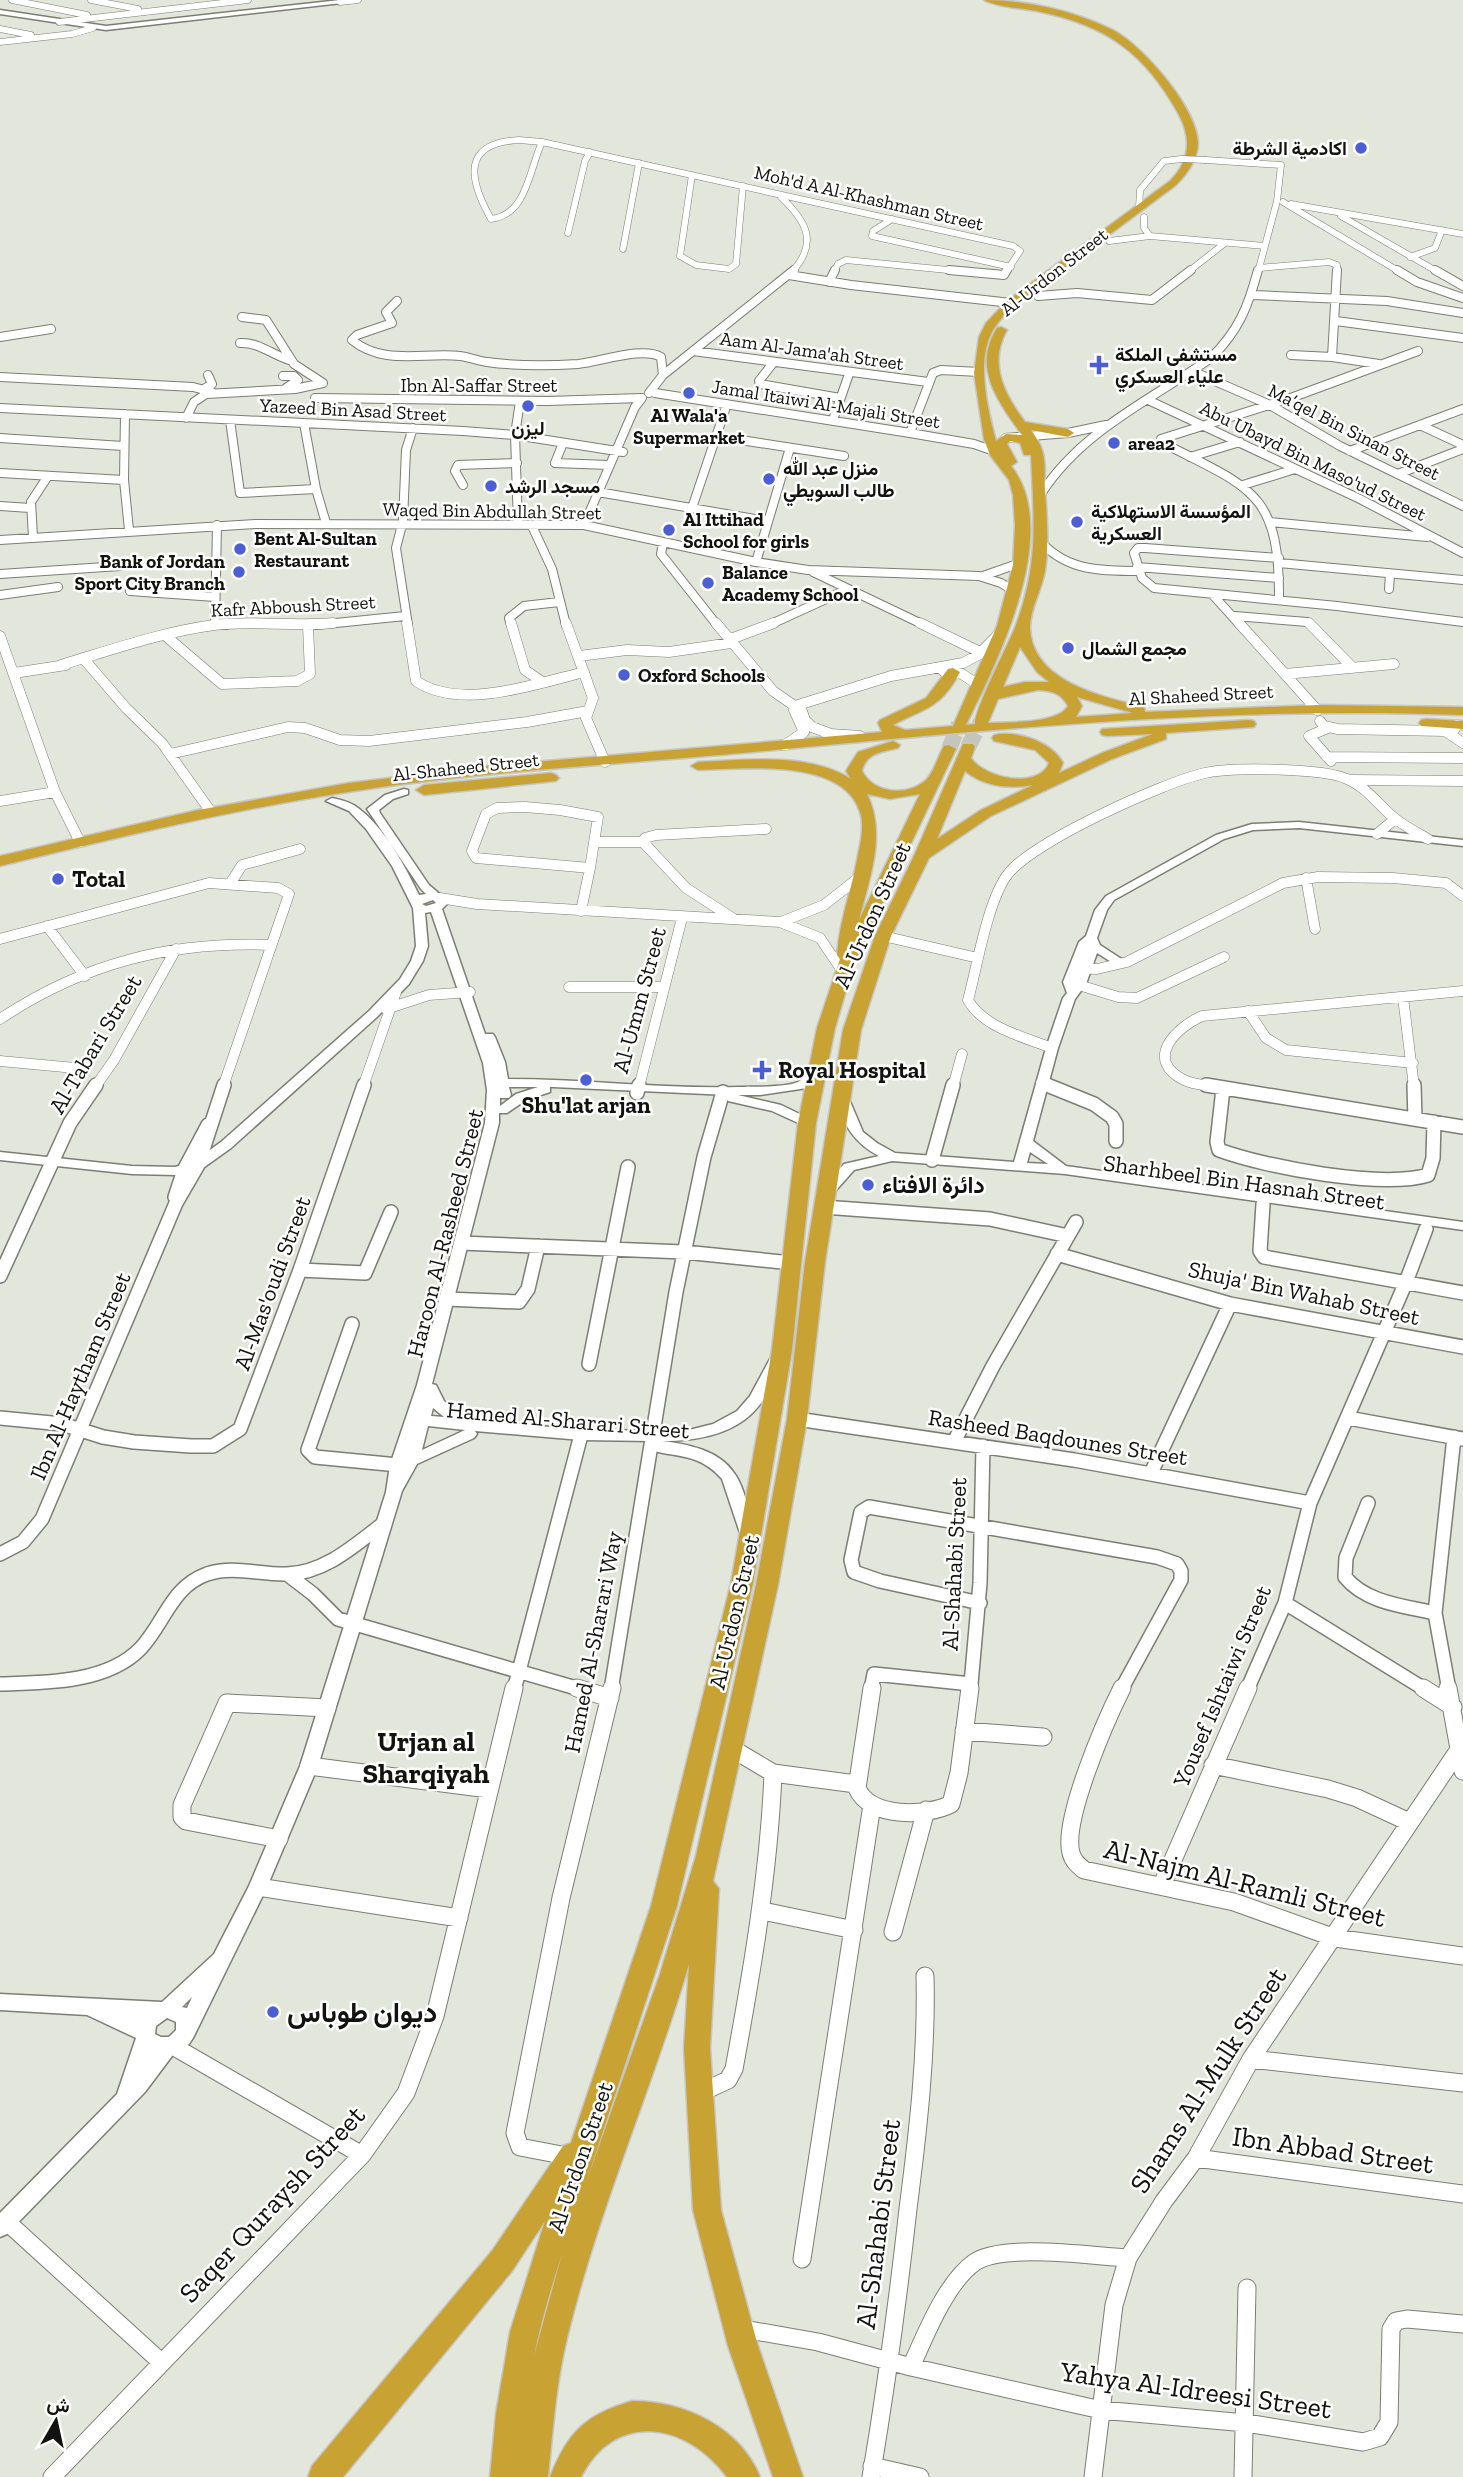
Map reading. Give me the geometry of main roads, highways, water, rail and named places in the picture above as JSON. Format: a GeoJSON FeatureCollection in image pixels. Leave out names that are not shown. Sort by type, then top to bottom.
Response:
{"type":"FeatureCollection","features":[{"type":"Feature","properties":{"kind":"highway","name":"Al-Urdon Street"},"geometry":{"type":"LineString","coordinates":[[959,724],[1016,592],[1020,564],[1021,506],[1016,483],[992,444],[986,424],[979,372],[980,347],[987,328],[1011,303],[1156,197],[1185,170],[1194,138],[1184,115],[1138,53],[1115,35],[1086,22],[1045,10],[988,0]]}},
{"type":"Feature","properties":{"kind":"highway"},"geometry":{"type":"LineString","coordinates":[[1008,0],[1081,16],[1131,37],[1150,53],[1188,105],[1203,132]]}},
{"type":"Feature","properties":{"kind":"highway","name":"Al-Urdon Street"},"geometry":{"type":"LineString","coordinates":[[981,722],[1023,627],[1038,573],[1042,543],[1037,447],[993,378],[992,352],[1003,327],[1038,296],[1109,241],[1141,208],[1185,186],[1197,170],[1205,146]]}},
{"type":"Feature","properties":{"kind":"highway"},"geometry":{"type":"LineString","coordinates":[[986,424],[1068,433]]}},
{"type":"Feature","properties":{"kind":"highway"},"geometry":{"type":"LineString","coordinates":[[1016,483],[1017,472],[1001,443],[1006,438],[1017,437],[1025,441],[1033,477],[1039,488]]}},
{"type":"Feature","properties":{"kind":"highway"},"geometry":{"type":"LineString","coordinates":[[1023,627],[1027,647],[1040,668],[1084,694],[1104,703],[1141,711],[1199,714]]}},
{"type":"Feature","properties":{"kind":"highway"},"geometry":{"type":"LineString","coordinates":[[910,733],[892,731],[884,724],[933,701],[943,690],[952,669]]}},
{"type":"Feature","properties":{"kind":"highway"},"geometry":{"type":"LineString","coordinates":[[992,696],[1020,686],[1041,685],[1057,689],[1074,701],[1074,710],[1065,718],[1027,725]]}},
{"type":"Feature","properties":{"kind":"highway","name":"Al Shaheed Street"},"geometry":{"type":"LineString","coordinates":[[1027,725],[1199,714],[1457,723]]}},
{"type":"Feature","properties":{"kind":"highway","name":"Al Shaheed Street"},"geometry":{"type":"LineString","coordinates":[[999,737],[1322,720]]}},
{"type":"Feature","properties":{"kind":"highway","name":"Al-Shaheed Street"},"geometry":{"type":"LineString","coordinates":[[0,861],[211,812],[394,780],[870,735],[1027,725]]}},
{"type":"Feature","properties":{"kind":"highway"},"geometry":{"type":"LineString","coordinates":[[922,856],[986,813],[1107,756],[1153,738],[1212,727]]}},
{"type":"Feature","properties":{"kind":"highway"},"geometry":{"type":"LineString","coordinates":[[960,751],[967,767],[975,773],[999,781],[1033,781],[1053,771],[1056,763],[1049,752],[1028,743],[999,737]]}},
{"type":"Feature","properties":{"kind":"highway","name":"Al-Shaheed Street"},"geometry":{"type":"LineString","coordinates":[[0,872],[158,833],[332,801],[893,745],[999,737]]}},
{"type":"Feature","properties":{"kind":"highway"},"geometry":{"type":"LineString","coordinates":[[893,745],[870,750],[859,759],[854,771],[864,786],[878,793],[899,796],[916,792],[934,782]]}},
{"type":"Feature","properties":{"kind":"highway","name":"Al-Urdon Street"},"geometry":{"type":"LineString","coordinates":[[533,2477],[542,2390],[553,2335],[586,2221],[672,1978],[708,1856],[767,1585],[797,1419],[825,1201],[852,1031],[866,981],[883,936],[922,856],[960,751]]}},
{"type":"Feature","properties":{"kind":"highway","name":"Al-Urdon Street"},"geometry":{"type":"LineString","coordinates":[[505,2477],[513,2385],[529,2311],[664,1906],[750,1543],[782,1350],[807,1123],[816,1073],[844,968],[934,782],[960,751]]}},
{"type":"Feature","properties":{"kind":"highway"},"geometry":{"type":"LineString","coordinates":[[669,767],[780,764],[817,771],[842,780],[859,792],[868,812],[862,874],[847,936],[844,968]]}},
{"type":"Feature","properties":{"kind":"highway"},"geometry":{"type":"LineString","coordinates":[[708,1856],[697,2048],[707,2210],[738,2328],[788,2477]]}},
{"type":"Feature","properties":{"kind":"highway"},"geometry":{"type":"LineString","coordinates":[[323,2477],[502,2261],[589,2132]]}},
{"type":"Feature","properties":{"kind":"highway"},"geometry":{"type":"LineString","coordinates":[[565,2477],[591,2436],[610,2423],[653,2415],[692,2426],[710,2438],[727,2452],[745,2477]]}},
{"type":"Feature","properties":{"kind":"tunnel"},"geometry":{"type":"LineString","coordinates":[[968,747],[981,722]]}},
{"type":"Feature","properties":{"kind":"tunnel"},"geometry":{"type":"LineString","coordinates":[[949,749],[959,724]]}},
{"type":"Feature","properties":{"kind":"place","name":"اكادمية الشرطة"},"geometry":{"type":"Point","coordinates":[1361,148]}},
{"type":"Feature","properties":{"kind":"place","name":"مستشفى الملكة علياء العسكري"},"geometry":{"type":"Point","coordinates":[1099,365]}},
{"type":"Feature","properties":{"kind":"place","name":"Al Wala'a Supermarket"},"geometry":{"type":"Point","coordinates":[689,393]}},
{"type":"Feature","properties":{"kind":"place","name":"ليزن"},"geometry":{"type":"Point","coordinates":[528,406]}},
{"type":"Feature","properties":{"kind":"place","name":"area2"},"geometry":{"type":"Point","coordinates":[1114,443]}},
{"type":"Feature","properties":{"kind":"place","name":"منزل عبد الله طالب السويطي"},"geometry":{"type":"Point","coordinates":[769,479]}},
{"type":"Feature","properties":{"kind":"place","name":"مسجد الرشد"},"geometry":{"type":"Point","coordinates":[491,486]}},
{"type":"Feature","properties":{"kind":"place","name":"المؤسسة الاستهلاكية العسكرية"},"geometry":{"type":"Point","coordinates":[1077,522]}},
{"type":"Feature","properties":{"kind":"place","name":"Al Ittihad School for girls"},"geometry":{"type":"Point","coordinates":[669,530]}},
{"type":"Feature","properties":{"kind":"place","name":"Bent Al-Sultan Restaurant"},"geometry":{"type":"Point","coordinates":[240,549]}},
{"type":"Feature","properties":{"kind":"place","name":"Bank of Jordan Sport City Branch"},"geometry":{"type":"Point","coordinates":[239,572]}},
{"type":"Feature","properties":{"kind":"place","name":"Balance Academy School"},"geometry":{"type":"Point","coordinates":[708,583]}},
{"type":"Feature","properties":{"kind":"place","name":"مجمع الشمال"},"geometry":{"type":"Point","coordinates":[1068,648]}},
{"type":"Feature","properties":{"kind":"place","name":"Oxford Schools"},"geometry":{"type":"Point","coordinates":[624,675]}},
{"type":"Feature","properties":{"kind":"place","name":"Total"},"geometry":{"type":"Point","coordinates":[58,879]}},
{"type":"Feature","properties":{"kind":"place","name":"Royal Hospital"},"geometry":{"type":"Point","coordinates":[762,1070]}},
{"type":"Feature","properties":{"kind":"place","name":"Shu'lat arjan"},"geometry":{"type":"Point","coordinates":[586,1080]}},
{"type":"Feature","properties":{"kind":"place","name":"دائرة الافتاء"},"geometry":{"type":"Point","coordinates":[868,1185]}},
{"type":"Feature","properties":{"kind":"place","name":"ديوان طوباس"},"geometry":{"type":"Point","coordinates":[273,2012]}},
{"type":"Feature","properties":{"kind":"district","name":"Urjan al Sharqiyah"},"geometry":{"type":"Point","coordinates":[426,1757]}}]}
